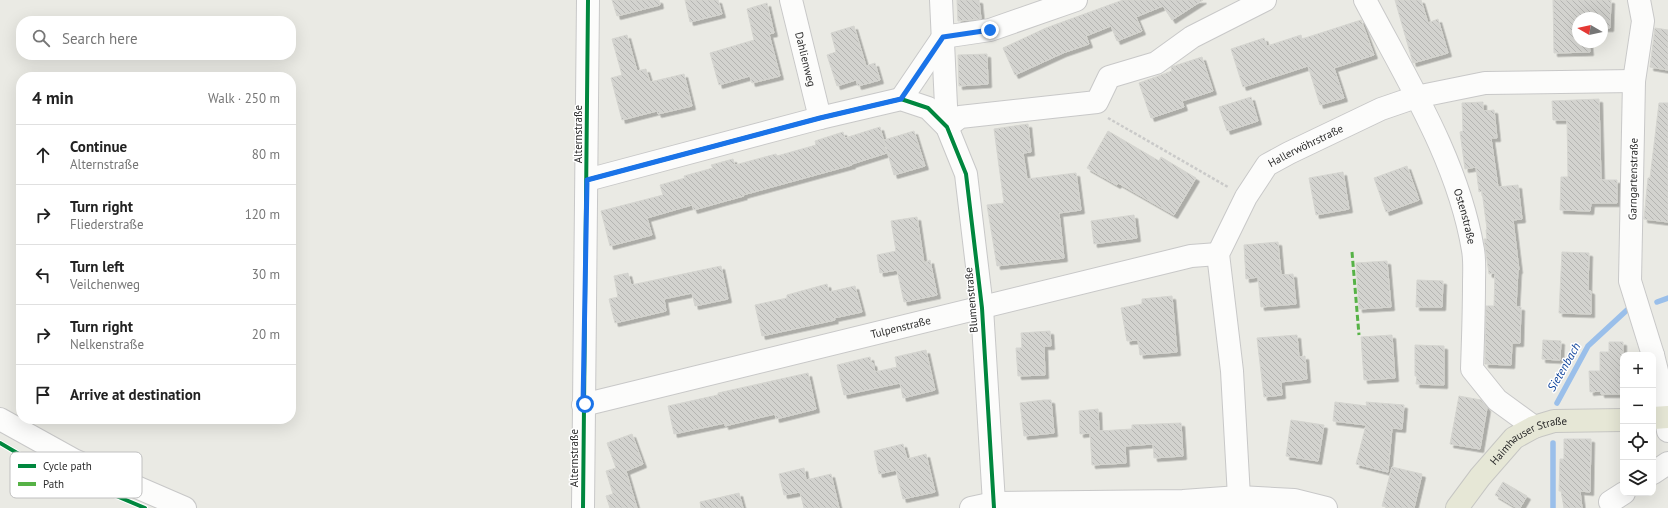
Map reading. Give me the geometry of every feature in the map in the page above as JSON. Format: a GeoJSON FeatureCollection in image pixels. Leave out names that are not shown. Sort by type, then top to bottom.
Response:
{"type":"FeatureCollection","features":[{"type":"Feature","properties":{"kind":"main road","name":"Haimhauser Straße"},"geometry":{"type":"LineString","coordinates":[[1457,508],[1480,477],[1514,438],[1534,427],[1554,421],[1620,420]]}},
{"type":"Feature","properties":{"kind":"street","name":"Alternstraße"},"geometry":{"type":"LineString","coordinates":[[583,508],[588,0]]}},
{"type":"Feature","properties":{"kind":"street","name":"Dahlienweg"},"geometry":{"type":"LineString","coordinates":[[791,0],[820,118]]}},
{"type":"Feature","properties":{"kind":"street"},"geometry":{"type":"LineString","coordinates":[[941,0],[947,127]]}},
{"type":"Feature","properties":{"kind":"street"},"geometry":{"type":"LineString","coordinates":[[587,180],[820,118],[901,99],[943,37],[990,30],[1076,0]]}},
{"type":"Feature","properties":{"kind":"street"},"geometry":{"type":"LineString","coordinates":[[947,127],[960,117],[1097,102],[1109,77],[1156,63],[1192,37],[1265,0]]}},
{"type":"Feature","properties":{"kind":"street","name":"Ostenstraße"},"geometry":{"type":"LineString","coordinates":[[1365,0],[1449,163],[1466,216],[1473,252],[1474,320],[1472,369],[1497,400],[1534,427]]}},
{"type":"Feature","properties":{"kind":"street","name":"Garngartenstraße"},"geometry":{"type":"LineString","coordinates":[[1639,0],[1643,21],[1634,81],[1630,281],[1652,352]]}},
{"type":"Feature","properties":{"kind":"street","name":"Hallerwöhrstraße"},"geometry":{"type":"LineString","coordinates":[[1218,254],[1246,197],[1267,165],[1381,109],[1416,97],[1485,83],[1634,81]]}},
{"type":"Feature","properties":{"kind":"street","name":"Blumenstraße"},"geometry":{"type":"LineString","coordinates":[[901,99],[928,108],[947,127],[966,174],[982,308],[994,502]]}},
{"type":"Feature","properties":{"kind":"street"},"geometry":{"type":"LineString","coordinates":[[1218,254],[1232,371],[1239,497]]}},
{"type":"Feature","properties":{"kind":"street","name":"Tulpenstraße"},"geometry":{"type":"LineString","coordinates":[[583,405],[1191,256],[1218,254]]}},
{"type":"Feature","properties":{"kind":"street","name":"Garngartenstraße"},"geometry":{"type":"LineString","coordinates":[[1656,367],[1662,391],[1664,421]]}},
{"type":"Feature","properties":{"kind":"street"},"geometry":{"type":"LineString","coordinates":[[0,419],[60,452]]}},
{"type":"Feature","properties":{"kind":"street"},"geometry":{"type":"LineString","coordinates":[[1656,471],[1668,463]]}},
{"type":"Feature","properties":{"kind":"street"},"geometry":{"type":"LineString","coordinates":[[142,490],[184,508]]}},
{"type":"Feature","properties":{"kind":"street"},"geometry":{"type":"LineString","coordinates":[[971,508],[994,502],[1182,501],[1239,497],[1294,500],[1326,508]]}},
{"type":"Feature","properties":{"kind":"path"},"geometry":{"type":"LineString","coordinates":[[1084,104],[1246,197]]}},
{"type":"Feature","properties":{"kind":"building"},"geometry":{"type":"Polygon","coordinates":[[[612,0],[659,0],[660,5],[617,16],[612,0]]]}},
{"type":"Feature","properties":{"kind":"building"},"geometry":{"type":"Polygon","coordinates":[[[685,0],[718,0],[722,14],[690,22],[685,0]]]}},
{"type":"Feature","properties":{"kind":"building"},"geometry":{"type":"Polygon","coordinates":[[[957,0],[979,0],[981,19],[958,21],[957,0]]]}},
{"type":"Feature","properties":{"kind":"building"},"geometry":{"type":"Polygon","coordinates":[[[1123,0],[1203,0],[1172,20],[1163,6],[1136,17],[1142,31],[1117,41],[1111,26],[1086,36],[1089,44],[1063,53],[1015,75],[1003,48],[1046,28],[1123,0]]]}},
{"type":"Feature","properties":{"kind":"building"},"geometry":{"type":"Polygon","coordinates":[[[1395,0],[1421,0],[1428,23],[1438,19],[1448,53],[1413,63],[1395,0]]]}},
{"type":"Feature","properties":{"kind":"building"},"geometry":{"type":"Polygon","coordinates":[[[1553,0],[1611,0],[1610,28],[1608,28],[1608,12],[1572,12],[1572,48],[1590,48],[1590,52],[1554,53],[1553,0]]]}},
{"type":"Feature","properties":{"kind":"building"},"geometry":{"type":"Polygon","coordinates":[[[767,3],[774,33],[769,34],[780,76],[752,83],[750,76],[719,85],[710,53],[754,40],[747,9],[767,3]]]}},
{"type":"Feature","properties":{"kind":"building"},"geometry":{"type":"Polygon","coordinates":[[[1361,20],[1374,55],[1334,68],[1344,98],[1320,105],[1308,66],[1243,87],[1231,49],[1264,38],[1267,46],[1301,35],[1302,39],[1361,20]]]}},
{"type":"Feature","properties":{"kind":"building"},"geometry":{"type":"Polygon","coordinates":[[[854,26],[866,66],[875,63],[880,80],[858,86],[856,80],[837,86],[827,55],[836,52],[831,33],[854,26]]]}},
{"type":"Feature","properties":{"kind":"building"},"geometry":{"type":"Polygon","coordinates":[[[1655,28],[1668,30],[1668,70],[1650,67],[1655,28]]]}},
{"type":"Feature","properties":{"kind":"building"},"geometry":{"type":"Polygon","coordinates":[[[627,35],[637,71],[646,69],[650,82],[684,74],[692,106],[658,114],[657,111],[622,120],[611,78],[622,75],[612,39],[627,35]]]}},
{"type":"Feature","properties":{"kind":"building"},"geometry":{"type":"Polygon","coordinates":[[[987,54],[988,84],[959,86],[958,55],[987,54]]]}},
{"type":"Feature","properties":{"kind":"building"},"geometry":{"type":"Polygon","coordinates":[[[1202,57],[1213,91],[1182,101],[1184,107],[1151,118],[1139,83],[1172,71],[1171,67],[1202,57]]]}},
{"type":"Feature","properties":{"kind":"building"},"geometry":{"type":"Polygon","coordinates":[[[1251,97],[1258,121],[1227,131],[1219,107],[1251,97]]]}},
{"type":"Feature","properties":{"kind":"building"},"geometry":{"type":"Polygon","coordinates":[[[1599,99],[1601,180],[1617,180],[1617,203],[1591,203],[1590,211],[1560,210],[1561,177],[1568,177],[1567,120],[1553,120],[1552,101],[1599,99]]]}},
{"type":"Feature","properties":{"kind":"building"},"geometry":{"type":"Polygon","coordinates":[[[1483,102],[1483,111],[1494,110],[1497,138],[1491,138],[1498,187],[1518,185],[1522,219],[1513,220],[1519,270],[1516,307],[1521,307],[1520,343],[1512,343],[1511,365],[1485,364],[1486,306],[1494,306],[1495,273],[1489,274],[1484,239],[1487,239],[1487,229],[1482,191],[1479,192],[1476,167],[1465,169],[1460,132],[1463,131],[1462,103],[1483,102]]]}},
{"type":"Feature","properties":{"kind":"building"},"geometry":{"type":"Polygon","coordinates":[[[1659,103],[1668,103],[1668,222],[1644,219],[1648,178],[1650,178],[1659,103]]]}},
{"type":"Feature","properties":{"kind":"building"},"geometry":{"type":"Polygon","coordinates":[[[1028,124],[1031,152],[1023,153],[1027,179],[1076,173],[1081,210],[1059,213],[1064,258],[997,266],[987,205],[1004,203],[994,129],[1028,124]]]}},
{"type":"Feature","properties":{"kind":"building"},"geometry":{"type":"Polygon","coordinates":[[[880,127],[887,153],[852,165],[694,210],[692,205],[647,218],[652,235],[610,246],[601,211],[663,195],[660,185],[685,178],[684,176],[713,168],[711,165],[733,159],[735,165],[776,154],[777,156],[816,145],[815,141],[843,132],[845,138],[880,127]]]}},
{"type":"Feature","properties":{"kind":"building"},"geometry":{"type":"Polygon","coordinates":[[[914,131],[925,166],[894,175],[884,140],[914,131]]]}},
{"type":"Feature","properties":{"kind":"building"},"geometry":{"type":"Polygon","coordinates":[[[1108,131],[1159,161],[1161,157],[1196,178],[1174,215],[1118,183],[1117,185],[1087,168],[1108,131]]]}},
{"type":"Feature","properties":{"kind":"building"},"geometry":{"type":"Polygon","coordinates":[[[1407,166],[1419,200],[1386,212],[1374,178],[1407,166]]]}},
{"type":"Feature","properties":{"kind":"building"},"geometry":{"type":"Polygon","coordinates":[[[1343,172],[1349,209],[1316,215],[1309,178],[1343,172]]]}},
{"type":"Feature","properties":{"kind":"building"},"geometry":{"type":"Polygon","coordinates":[[[1134,215],[1137,238],[1094,244],[1091,221],[1134,215]]]}},
{"type":"Feature","properties":{"kind":"building"},"geometry":{"type":"Polygon","coordinates":[[[917,217],[924,263],[930,260],[937,295],[904,302],[897,270],[880,273],[877,255],[896,251],[891,221],[917,217]]]}},
{"type":"Feature","properties":{"kind":"building"},"geometry":{"type":"Polygon","coordinates":[[[1278,242],[1281,275],[1293,274],[1296,304],[1261,307],[1258,277],[1246,279],[1244,245],[1278,242]]]}},
{"type":"Feature","properties":{"kind":"building"},"geometry":{"type":"Polygon","coordinates":[[[1562,252],[1589,253],[1588,290],[1591,291],[1591,314],[1559,313],[1562,252]]]}},
{"type":"Feature","properties":{"kind":"building"},"geometry":{"type":"Polygon","coordinates":[[[1387,261],[1391,307],[1359,309],[1356,263],[1387,261]]]}},
{"type":"Feature","properties":{"kind":"building"},"geometry":{"type":"Polygon","coordinates":[[[721,266],[728,299],[695,306],[692,293],[664,299],[666,311],[615,323],[609,299],[618,297],[614,276],[628,273],[631,285],[721,266]]]}},
{"type":"Feature","properties":{"kind":"building"},"geometry":{"type":"Polygon","coordinates":[[[1417,280],[1443,281],[1442,307],[1416,307],[1417,280]]]}},
{"type":"Feature","properties":{"kind":"building"},"geometry":{"type":"Polygon","coordinates":[[[827,284],[829,292],[855,286],[862,312],[834,318],[835,320],[762,336],[755,305],[787,298],[787,295],[827,284]]]}},
{"type":"Feature","properties":{"kind":"building"},"geometry":{"type":"Polygon","coordinates":[[[1172,296],[1177,352],[1140,355],[1138,340],[1127,341],[1121,308],[1142,304],[1142,299],[1172,296]]]}},
{"type":"Feature","properties":{"kind":"building"},"geometry":{"type":"Polygon","coordinates":[[[1050,331],[1051,346],[1044,346],[1045,375],[1018,376],[1016,348],[1022,348],[1021,333],[1050,331]]]}},
{"type":"Feature","properties":{"kind":"building"},"geometry":{"type":"Polygon","coordinates":[[[1297,335],[1299,357],[1305,356],[1307,379],[1281,382],[1282,395],[1264,397],[1257,338],[1297,335]]]}},
{"type":"Feature","properties":{"kind":"building"},"geometry":{"type":"Polygon","coordinates":[[[1392,335],[1395,378],[1364,380],[1361,337],[1392,335]]]}},
{"type":"Feature","properties":{"kind":"building"},"geometry":{"type":"Polygon","coordinates":[[[1543,340],[1561,341],[1560,360],[1542,359],[1543,340]]]}},
{"type":"Feature","properties":{"kind":"building"},"geometry":{"type":"Polygon","coordinates":[[[1609,342],[1623,342],[1623,352],[1620,352],[1620,394],[1601,394],[1601,391],[1590,392],[1589,371],[1600,371],[1600,352],[1609,352],[1609,342]]]}},
{"type":"Feature","properties":{"kind":"building"},"geometry":{"type":"Polygon","coordinates":[[[1415,345],[1444,346],[1444,385],[1416,384],[1417,376],[1415,376],[1415,345]]]}},
{"type":"Feature","properties":{"kind":"building"},"geometry":{"type":"Polygon","coordinates":[[[926,350],[935,390],[903,398],[900,383],[844,395],[837,365],[870,357],[875,372],[897,367],[895,357],[926,350]]]}},
{"type":"Feature","properties":{"kind":"building"},"geometry":{"type":"Polygon","coordinates":[[[808,373],[816,409],[776,419],[775,414],[725,426],[725,423],[674,434],[668,406],[808,373]]]}},
{"type":"Feature","properties":{"kind":"building"},"geometry":{"type":"Polygon","coordinates":[[[1459,396],[1481,400],[1487,408],[1480,449],[1450,444],[1459,396]]]}},
{"type":"Feature","properties":{"kind":"building"},"geometry":{"type":"Polygon","coordinates":[[[1051,400],[1054,433],[1024,436],[1020,403],[1051,400]]]}},
{"type":"Feature","properties":{"kind":"building"},"geometry":{"type":"Polygon","coordinates":[[[1335,402],[1367,406],[1366,402],[1404,405],[1402,429],[1392,428],[1388,472],[1356,464],[1366,425],[1333,421],[1335,402]]]}},
{"type":"Feature","properties":{"kind":"building"},"geometry":{"type":"Polygon","coordinates":[[[1098,409],[1099,431],[1132,429],[1132,425],[1181,423],[1183,456],[1154,458],[1153,444],[1125,446],[1126,463],[1092,465],[1090,433],[1080,434],[1079,411],[1098,409]]]}},
{"type":"Feature","properties":{"kind":"building"},"geometry":{"type":"Polygon","coordinates":[[[1291,420],[1324,425],[1318,461],[1286,456],[1291,420]]]}},
{"type":"Feature","properties":{"kind":"building"},"geometry":{"type":"Polygon","coordinates":[[[632,434],[643,464],[626,471],[637,508],[610,508],[606,496],[613,494],[606,471],[616,468],[607,443],[632,434]]]}},
{"type":"Feature","properties":{"kind":"building"},"geometry":{"type":"Polygon","coordinates":[[[1564,439],[1591,439],[1590,492],[1580,491],[1582,508],[1564,508],[1561,491],[1559,491],[1560,459],[1564,459],[1564,439]]]}},
{"type":"Feature","properties":{"kind":"building"},"geometry":{"type":"Polygon","coordinates":[[[903,444],[907,459],[926,454],[935,492],[903,499],[896,470],[879,474],[874,451],[903,444]]]}},
{"type":"Feature","properties":{"kind":"building"},"geometry":{"type":"Polygon","coordinates":[[[1392,467],[1422,474],[1414,508],[1391,508],[1382,506],[1392,467]]]}},
{"type":"Feature","properties":{"kind":"building"},"geometry":{"type":"Polygon","coordinates":[[[804,468],[806,480],[831,474],[839,508],[804,508],[800,492],[784,495],[779,474],[804,468]]]}},
{"type":"Feature","properties":{"kind":"building"},"geometry":{"type":"Polygon","coordinates":[[[1503,482],[1527,496],[1520,508],[1517,508],[1495,495],[1503,482]]]}},
{"type":"Feature","properties":{"kind":"building"},"geometry":{"type":"Polygon","coordinates":[[[739,493],[743,508],[701,508],[700,502],[739,493]]]}},
{"type":"Feature","properties":{"kind":"waterway","name":"Sietenbach"},"geometry":{"type":"LineString","coordinates":[[1657,302],[1668,298]]}},
{"type":"Feature","properties":{"kind":"waterway","name":"Sietenbach"},"geometry":{"type":"LineString","coordinates":[[1557,403],[1588,346],[1627,310]]}},
{"type":"Feature","properties":{"kind":"waterway","name":"Sietenbach"},"geometry":{"type":"LineString","coordinates":[[1553,443],[1553,508]]}},
{"type":"Feature","properties":{"kind":"marked path"},"geometry":{"type":"LineString","coordinates":[[1352,252],[1359,335]]}},
{"type":"Feature","properties":{"kind":"cycle path"},"geometry":{"type":"LineString","coordinates":[[583,508],[588,0]]}},
{"type":"Feature","properties":{"kind":"cycle path"},"geometry":{"type":"LineString","coordinates":[[587,180],[820,118],[901,99],[928,108],[947,127],[966,174],[982,308],[994,508]]}},
{"type":"Feature","properties":{"kind":"cycle path"},"geometry":{"type":"LineString","coordinates":[[0,443],[15,452]]}},
{"type":"Feature","properties":{"kind":"cycle path"},"geometry":{"type":"LineString","coordinates":[[121,498],[145,508]]}},
{"type":"Feature","properties":{"kind":"route"},"geometry":{"type":"LineString","coordinates":[[585,404],[583,405],[587,180],[820,118],[901,99],[943,37],[990,30]]}}]}
